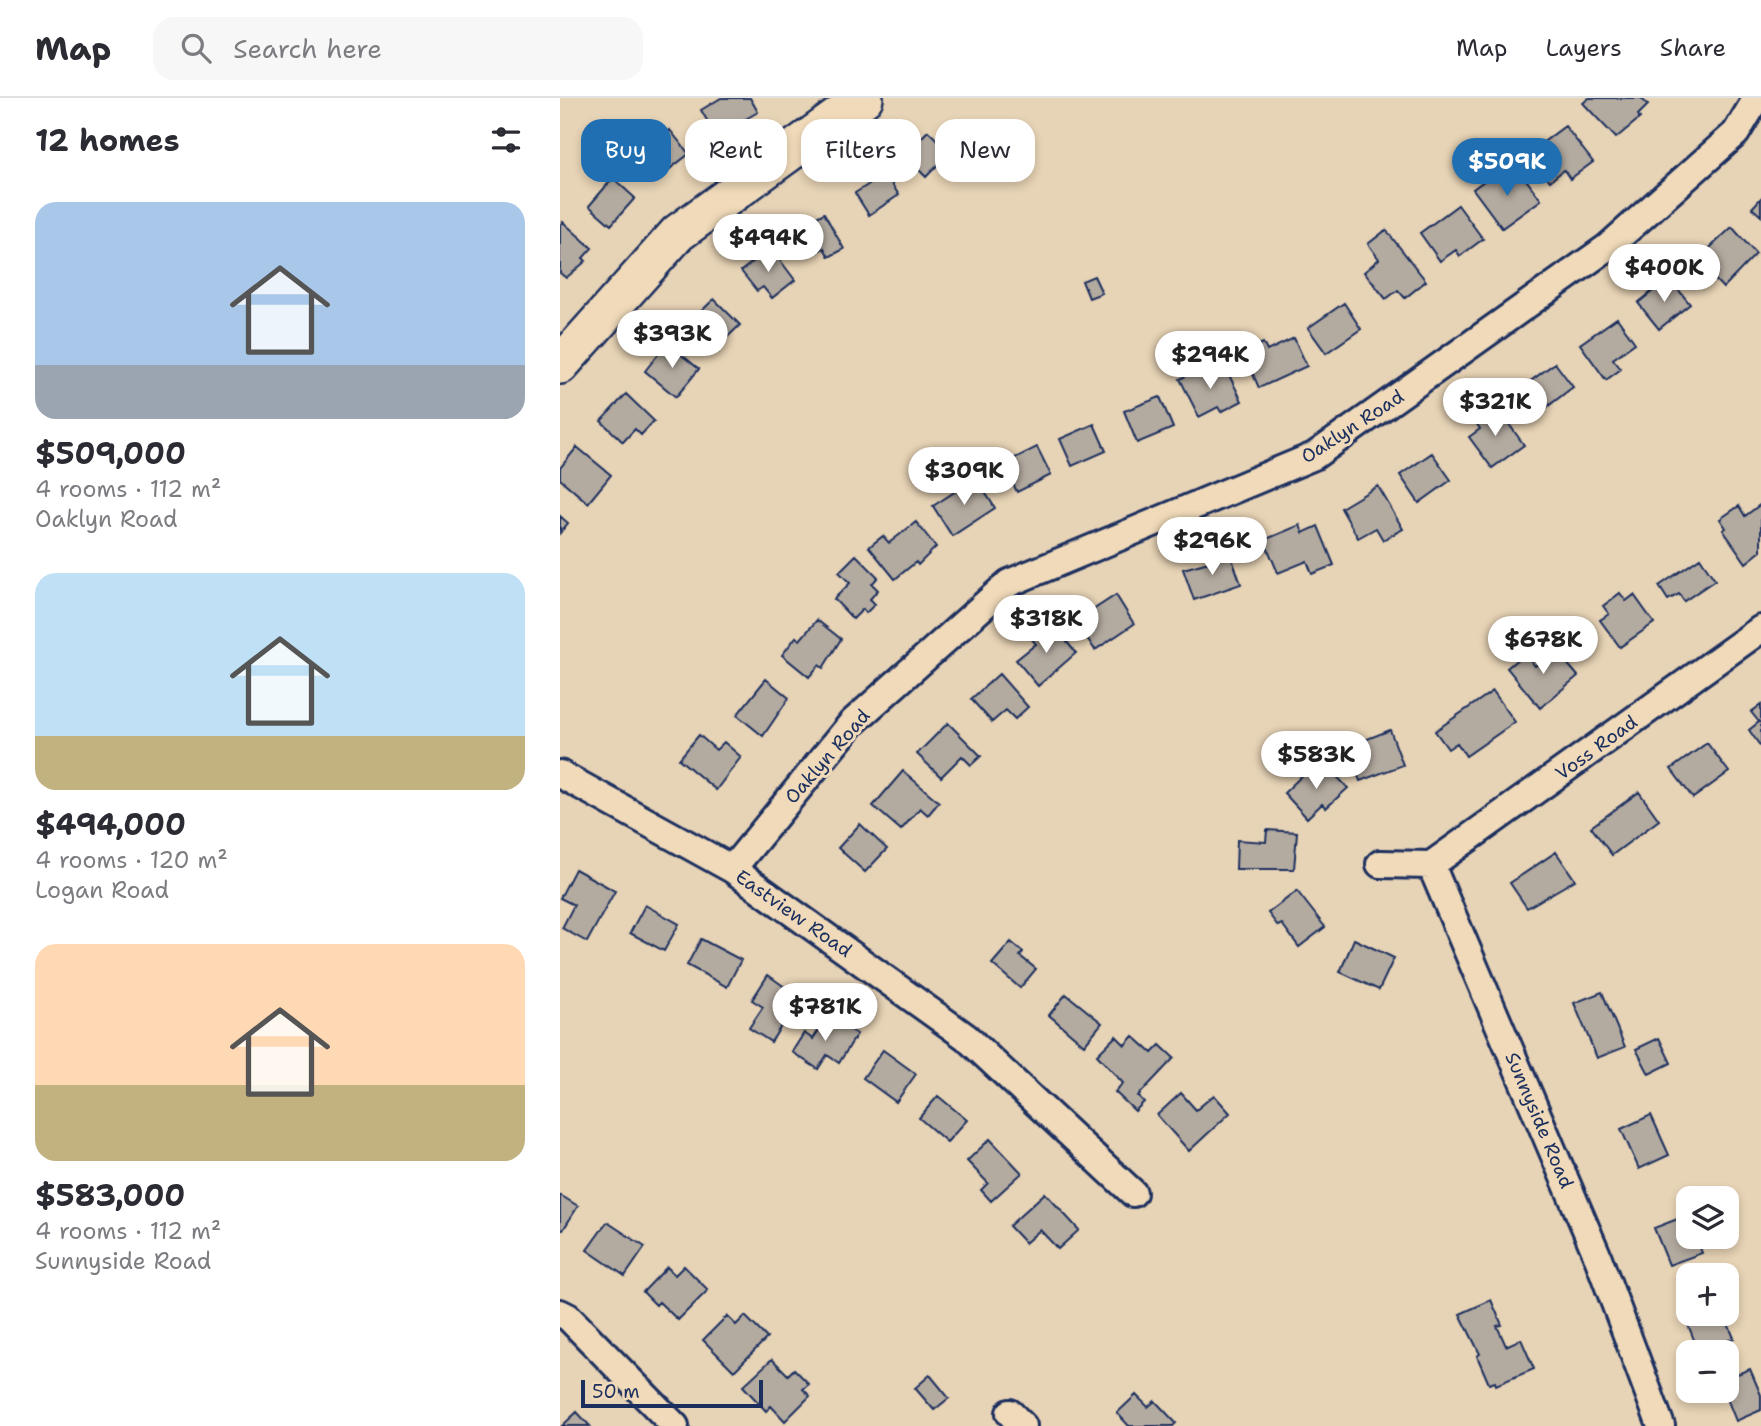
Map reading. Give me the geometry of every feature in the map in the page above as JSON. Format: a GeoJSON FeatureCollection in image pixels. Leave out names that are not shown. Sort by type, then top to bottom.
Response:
{"type":"FeatureCollection","features":[{"type":"Feature","properties":{"kind":"street"},"geometry":{"type":"LineString","coordinates":[[560,365],[678,233],[864,98]]}},
{"type":"Feature","properties":{"kind":"street","name":"Oaklyn Road"},"geometry":{"type":"LineString","coordinates":[[732,869],[852,723],[1009,583],[1314,456],[1608,247],[1736,133],[1758,98]]}},
{"type":"Feature","properties":{"kind":"street","name":"Voss Road"},"geometry":{"type":"LineString","coordinates":[[1431,865],[1761,629]]}},
{"type":"Feature","properties":{"kind":"street","name":"Eastview Road"},"geometry":{"type":"LineString","coordinates":[[560,774],[732,869],[967,1037],[1133,1193]]}},
{"type":"Feature","properties":{"kind":"street"},"geometry":{"type":"LineString","coordinates":[[1380,864],[1431,865]]}},
{"type":"Feature","properties":{"kind":"street","name":"Sunnyside Road"},"geometry":{"type":"LineString","coordinates":[[1431,865],[1597,1255],[1661,1426]]}},
{"type":"Feature","properties":{"kind":"street"},"geometry":{"type":"LineString","coordinates":[[560,1312],[675,1426]]}},
{"type":"Feature","properties":{"kind":"building"},"geometry":{"type":"Polygon","coordinates":[[[721,98],[750,98],[758,112],[746,119],[706,119],[701,110],[721,98]]]}},
{"type":"Feature","properties":{"kind":"building"},"geometry":{"type":"Polygon","coordinates":[[[1589,98],[1641,98],[1648,105],[1638,115],[1640,118],[1616,138],[1583,103],[1589,98]]]}},
{"type":"Feature","properties":{"kind":"building"},"geometry":{"type":"Polygon","coordinates":[[[1565,126],[1593,162],[1570,179],[1564,170],[1550,181],[1529,153],[1565,126]]]}},
{"type":"Feature","properties":{"kind":"building"},"geometry":{"type":"Polygon","coordinates":[[[671,131],[685,149],[685,157],[671,168],[671,131]]]}},
{"type":"Feature","properties":{"kind":"building"},"geometry":{"type":"Polygon","coordinates":[[[928,131],[935,138],[935,168],[926,177],[921,172],[921,138],[928,131]]]}},
{"type":"Feature","properties":{"kind":"building"},"geometry":{"type":"Polygon","coordinates":[[[1496,172],[1506,185],[1522,174],[1541,200],[1502,228],[1473,189],[1496,172]]]}},
{"type":"Feature","properties":{"kind":"building"},"geometry":{"type":"Polygon","coordinates":[[[610,182],[617,182],[635,198],[611,225],[589,206],[610,182]]]}},
{"type":"Feature","properties":{"kind":"building"},"geometry":{"type":"Polygon","coordinates":[[[872,182],[890,182],[899,195],[869,215],[855,193],[872,182]]]}},
{"type":"Feature","properties":{"kind":"building"},"geometry":{"type":"Polygon","coordinates":[[[1761,198],[1761,216],[1752,208],[1761,198]]]}},
{"type":"Feature","properties":{"kind":"building"},"geometry":{"type":"Polygon","coordinates":[[[1458,205],[1483,239],[1460,256],[1456,250],[1440,261],[1420,233],[1458,205]]]}},
{"type":"Feature","properties":{"kind":"building"},"geometry":{"type":"Polygon","coordinates":[[[824,213],[844,249],[829,257],[824,248],[808,256],[794,229],[824,213]]]}},
{"type":"Feature","properties":{"kind":"building"},"geometry":{"type":"Polygon","coordinates":[[[563,222],[592,248],[583,258],[586,261],[566,278],[560,273],[560,225],[563,222]]]}},
{"type":"Feature","properties":{"kind":"building"},"geometry":{"type":"Polygon","coordinates":[[[1732,227],[1756,254],[1723,288],[1697,260],[1732,227]]]}},
{"type":"Feature","properties":{"kind":"building"},"geometry":{"type":"Polygon","coordinates":[[[1386,230],[1426,281],[1405,298],[1398,290],[1386,299],[1364,272],[1379,259],[1368,244],[1386,230]]]}},
{"type":"Feature","properties":{"kind":"building"},"geometry":{"type":"Polygon","coordinates":[[[771,248],[795,280],[772,298],[763,287],[757,291],[741,271],[771,248]]]}},
{"type":"Feature","properties":{"kind":"building"},"geometry":{"type":"Polygon","coordinates":[[[1094,276],[1102,293],[1089,298],[1082,281],[1094,276]]]}},
{"type":"Feature","properties":{"kind":"building"},"geometry":{"type":"Polygon","coordinates":[[[1669,278],[1690,304],[1659,329],[1638,303],[1669,278]]]}},
{"type":"Feature","properties":{"kind":"building"},"geometry":{"type":"Polygon","coordinates":[[[714,299],[740,325],[714,350],[688,324],[714,299]]]}},
{"type":"Feature","properties":{"kind":"building"},"geometry":{"type":"Polygon","coordinates":[[[1344,303],[1361,329],[1326,353],[1308,328],[1344,303]]]}},
{"type":"Feature","properties":{"kind":"building"},"geometry":{"type":"Polygon","coordinates":[[[1617,318],[1635,343],[1613,359],[1621,369],[1606,380],[1580,344],[1617,318]]]}},
{"type":"Feature","properties":{"kind":"building"},"geometry":{"type":"Polygon","coordinates":[[[1294,338],[1307,366],[1259,388],[1243,352],[1263,343],[1267,351],[1294,338]]]}},
{"type":"Feature","properties":{"kind":"building"},"geometry":{"type":"Polygon","coordinates":[[[667,343],[699,369],[676,397],[645,371],[667,343]]]}},
{"type":"Feature","properties":{"kind":"building"},"geometry":{"type":"Polygon","coordinates":[[[1555,363],[1573,387],[1543,410],[1524,386],[1555,363]]]}},
{"type":"Feature","properties":{"kind":"building"},"geometry":{"type":"Polygon","coordinates":[[[1205,366],[1211,379],[1227,371],[1242,401],[1221,412],[1218,407],[1199,417],[1180,379],[1205,366]]]}},
{"type":"Feature","properties":{"kind":"building"},"geometry":{"type":"Polygon","coordinates":[[[626,394],[654,421],[641,435],[635,429],[623,442],[601,421],[626,394]]]}},
{"type":"Feature","properties":{"kind":"building"},"geometry":{"type":"Polygon","coordinates":[[[1160,397],[1173,428],[1137,443],[1124,411],[1160,397]]]}},
{"type":"Feature","properties":{"kind":"building"},"geometry":{"type":"Polygon","coordinates":[[[1496,406],[1524,445],[1492,468],[1469,437],[1480,429],[1475,421],[1496,406]]]}},
{"type":"Feature","properties":{"kind":"building"},"geometry":{"type":"Polygon","coordinates":[[[1094,424],[1106,451],[1072,466],[1060,439],[1094,424]]]}},
{"type":"Feature","properties":{"kind":"building"},"geometry":{"type":"Polygon","coordinates":[[[577,447],[611,475],[588,503],[560,479],[560,468],[577,447]]]}},
{"type":"Feature","properties":{"kind":"building"},"geometry":{"type":"Polygon","coordinates":[[[1037,447],[1051,475],[1017,492],[1003,464],[1037,447]]]}},
{"type":"Feature","properties":{"kind":"building"},"geometry":{"type":"Polygon","coordinates":[[[1432,453],[1451,480],[1419,503],[1400,475],[1432,453]]]}},
{"type":"Feature","properties":{"kind":"building"},"geometry":{"type":"Polygon","coordinates":[[[976,478],[995,508],[952,536],[933,506],[976,478]]]}},
{"type":"Feature","properties":{"kind":"building"},"geometry":{"type":"Polygon","coordinates":[[[1378,486],[1403,529],[1383,540],[1376,528],[1358,538],[1341,508],[1378,486]]]}},
{"type":"Feature","properties":{"kind":"building"},"geometry":{"type":"Polygon","coordinates":[[[1761,504],[1761,551],[1746,563],[1723,530],[1726,528],[1720,519],[1739,506],[1745,516],[1761,504]]]}},
{"type":"Feature","properties":{"kind":"building"},"geometry":{"type":"Polygon","coordinates":[[[560,516],[568,523],[560,533],[560,516]]]}},
{"type":"Feature","properties":{"kind":"building"},"geometry":{"type":"Polygon","coordinates":[[[916,522],[936,547],[918,565],[916,562],[895,579],[869,547],[883,536],[889,543],[916,522]]]}},
{"type":"Feature","properties":{"kind":"building"},"geometry":{"type":"Polygon","coordinates":[[[1300,525],[1303,533],[1318,526],[1334,565],[1312,574],[1307,561],[1278,573],[1264,540],[1300,525]]]}},
{"type":"Feature","properties":{"kind":"building"},"geometry":{"type":"Polygon","coordinates":[[[856,555],[878,577],[872,584],[878,590],[870,599],[875,604],[866,613],[863,609],[853,619],[834,599],[850,583],[839,572],[856,555]]]}},
{"type":"Feature","properties":{"kind":"building"},"geometry":{"type":"Polygon","coordinates":[[[1231,556],[1241,584],[1194,600],[1183,569],[1231,556]]]}},
{"type":"Feature","properties":{"kind":"building"},"geometry":{"type":"Polygon","coordinates":[[[1700,558],[1715,580],[1684,601],[1679,594],[1668,600],[1659,586],[1700,558]]]}},
{"type":"Feature","properties":{"kind":"building"},"geometry":{"type":"Polygon","coordinates":[[[1620,593],[1626,601],[1634,595],[1654,623],[1620,647],[1600,620],[1609,614],[1603,606],[1620,593]]]}},
{"type":"Feature","properties":{"kind":"building"},"geometry":{"type":"Polygon","coordinates":[[[1116,595],[1134,624],[1095,650],[1076,621],[1116,595]]]}},
{"type":"Feature","properties":{"kind":"building"},"geometry":{"type":"Polygon","coordinates":[[[817,620],[841,639],[823,668],[819,665],[809,677],[782,655],[796,637],[800,640],[817,620]]]}},
{"type":"Feature","properties":{"kind":"building"},"geometry":{"type":"Polygon","coordinates":[[[1045,626],[1053,635],[1058,631],[1076,653],[1038,686],[1016,660],[1036,644],[1031,638],[1045,626]]]}},
{"type":"Feature","properties":{"kind":"building"},"geometry":{"type":"Polygon","coordinates":[[[1555,649],[1578,676],[1540,708],[1507,668],[1525,653],[1535,666],[1555,649]]]}},
{"type":"Feature","properties":{"kind":"building"},"geometry":{"type":"Polygon","coordinates":[[[999,674],[1028,707],[1015,719],[1006,710],[992,722],[971,699],[999,674]]]}},
{"type":"Feature","properties":{"kind":"building"},"geometry":{"type":"Polygon","coordinates":[[[766,679],[789,698],[763,736],[737,715],[766,679]]]}},
{"type":"Feature","properties":{"kind":"building"},"geometry":{"type":"Polygon","coordinates":[[[1493,691],[1515,722],[1466,756],[1457,743],[1448,749],[1435,731],[1493,691]]]}},
{"type":"Feature","properties":{"kind":"building"},"geometry":{"type":"Polygon","coordinates":[[[1761,705],[1761,747],[1749,730],[1759,722],[1751,712],[1761,705]]]}},
{"type":"Feature","properties":{"kind":"building"},"geometry":{"type":"Polygon","coordinates":[[[948,723],[981,756],[971,765],[962,756],[941,777],[917,754],[948,723]]]}},
{"type":"Feature","properties":{"kind":"building"},"geometry":{"type":"Polygon","coordinates":[[[1390,730],[1403,765],[1360,781],[1347,747],[1390,730]]]}},
{"type":"Feature","properties":{"kind":"building"},"geometry":{"type":"Polygon","coordinates":[[[699,735],[716,750],[724,742],[741,757],[716,790],[679,759],[699,735]]]}},
{"type":"Feature","properties":{"kind":"building"},"geometry":{"type":"Polygon","coordinates":[[[1707,743],[1729,772],[1693,798],[1671,769],[1707,743]]]}},
{"type":"Feature","properties":{"kind":"building"},"geometry":{"type":"Polygon","coordinates":[[[1326,765],[1348,788],[1326,808],[1322,804],[1307,818],[1284,793],[1309,769],[1315,775],[1326,765]]]}},
{"type":"Feature","properties":{"kind":"building"},"geometry":{"type":"Polygon","coordinates":[[[903,771],[939,802],[928,815],[920,808],[901,830],[873,806],[903,771]]]}},
{"type":"Feature","properties":{"kind":"building"},"geometry":{"type":"Polygon","coordinates":[[[1639,792],[1659,820],[1612,855],[1591,827],[1639,792]]]}},
{"type":"Feature","properties":{"kind":"building"},"geometry":{"type":"Polygon","coordinates":[[[860,824],[887,849],[865,872],[838,848],[860,824]]]}},
{"type":"Feature","properties":{"kind":"building"},"geometry":{"type":"Polygon","coordinates":[[[1267,830],[1297,832],[1294,869],[1236,869],[1237,840],[1266,842],[1267,830]]]}},
{"type":"Feature","properties":{"kind":"building"},"geometry":{"type":"Polygon","coordinates":[[[1556,852],[1575,880],[1527,908],[1510,883],[1556,852]]]}},
{"type":"Feature","properties":{"kind":"building"},"geometry":{"type":"Polygon","coordinates":[[[575,869],[615,891],[587,942],[562,928],[574,905],[560,898],[575,869]]]}},
{"type":"Feature","properties":{"kind":"building"},"geometry":{"type":"Polygon","coordinates":[[[1297,891],[1325,927],[1299,947],[1282,924],[1278,926],[1268,913],[1297,891]]]}},
{"type":"Feature","properties":{"kind":"building"},"geometry":{"type":"Polygon","coordinates":[[[645,905],[679,924],[664,951],[630,933],[645,905]]]}},
{"type":"Feature","properties":{"kind":"building"},"geometry":{"type":"Polygon","coordinates":[[[701,939],[741,960],[727,987],[687,965],[701,939]]]}},
{"type":"Feature","properties":{"kind":"building"},"geometry":{"type":"Polygon","coordinates":[[[1354,939],[1394,958],[1379,990],[1340,972],[1354,939]]]}},
{"type":"Feature","properties":{"kind":"building"},"geometry":{"type":"Polygon","coordinates":[[[1011,942],[1023,952],[1020,956],[1036,969],[1020,988],[992,964],[1011,942]]]}},
{"type":"Feature","properties":{"kind":"building"},"geometry":{"type":"Polygon","coordinates":[[[768,975],[807,1003],[793,1026],[785,1020],[771,1042],[749,1028],[763,1007],[752,1000],[768,975]]]}},
{"type":"Feature","properties":{"kind":"building"},"geometry":{"type":"Polygon","coordinates":[[[1602,992],[1625,1047],[1597,1058],[1574,1003],[1602,992]]]}},
{"type":"Feature","properties":{"kind":"building"},"geometry":{"type":"Polygon","coordinates":[[[1066,994],[1102,1023],[1084,1045],[1049,1015],[1066,994]]]}},
{"type":"Feature","properties":{"kind":"building"},"geometry":{"type":"Polygon","coordinates":[[[828,1016],[857,1034],[839,1063],[827,1055],[818,1069],[792,1052],[804,1033],[813,1039],[828,1016]]]}},
{"type":"Feature","properties":{"kind":"building"},"geometry":{"type":"Polygon","coordinates":[[[1116,1036],[1125,1045],[1133,1036],[1152,1053],[1160,1045],[1174,1058],[1138,1096],[1144,1102],[1135,1111],[1115,1092],[1123,1083],[1097,1055],[1116,1036]]]}},
{"type":"Feature","properties":{"kind":"building"},"geometry":{"type":"Polygon","coordinates":[[[1659,1038],[1671,1063],[1649,1074],[1636,1049],[1659,1038]]]}},
{"type":"Feature","properties":{"kind":"building"},"geometry":{"type":"Polygon","coordinates":[[[883,1050],[916,1074],[896,1102],[863,1078],[883,1050]]]}},
{"type":"Feature","properties":{"kind":"building"},"geometry":{"type":"Polygon","coordinates":[[[1181,1093],[1196,1110],[1214,1095],[1230,1113],[1189,1151],[1157,1115],[1181,1093]]]}},
{"type":"Feature","properties":{"kind":"building"},"geometry":{"type":"Polygon","coordinates":[[[938,1096],[967,1120],[947,1142],[919,1118],[938,1096]]]}},
{"type":"Feature","properties":{"kind":"building"},"geometry":{"type":"Polygon","coordinates":[[[1651,1115],[1669,1155],[1639,1169],[1621,1129],[1651,1115]]]}},
{"type":"Feature","properties":{"kind":"building"},"geometry":{"type":"Polygon","coordinates":[[[990,1139],[1022,1173],[991,1201],[981,1190],[988,1183],[967,1161],[990,1139]]]}},
{"type":"Feature","properties":{"kind":"building"},"geometry":{"type":"Polygon","coordinates":[[[1045,1193],[1079,1230],[1058,1249],[1040,1230],[1025,1243],[1009,1226],[1045,1193]]]}},
{"type":"Feature","properties":{"kind":"building"},"geometry":{"type":"Polygon","coordinates":[[[560,1195],[578,1206],[563,1230],[560,1229],[560,1195]]]}},
{"type":"Feature","properties":{"kind":"building"},"geometry":{"type":"Polygon","coordinates":[[[1676,1220],[1676,1249],[1700,1249],[1702,1253],[1669,1265],[1654,1228],[1676,1220]]]}},
{"type":"Feature","properties":{"kind":"building"},"geometry":{"type":"Polygon","coordinates":[[[607,1222],[645,1247],[625,1276],[587,1250],[607,1222]]]}},
{"type":"Feature","properties":{"kind":"building"},"geometry":{"type":"Polygon","coordinates":[[[684,1266],[708,1290],[678,1320],[659,1302],[656,1305],[643,1292],[667,1267],[675,1275],[684,1266]]]}},
{"type":"Feature","properties":{"kind":"building"},"geometry":{"type":"Polygon","coordinates":[[[1491,1300],[1502,1325],[1497,1326],[1506,1346],[1521,1339],[1534,1369],[1496,1385],[1495,1382],[1489,1384],[1477,1356],[1480,1354],[1460,1314],[1491,1300]]]}},
{"type":"Feature","properties":{"kind":"building"},"geometry":{"type":"Polygon","coordinates":[[[727,1316],[736,1325],[745,1316],[767,1338],[734,1371],[703,1340],[727,1316]]]}},
{"type":"Feature","properties":{"kind":"building"},"geometry":{"type":"Polygon","coordinates":[[[1688,1326],[1729,1326],[1734,1338],[1729,1340],[1694,1340],[1688,1326]]]}},
{"type":"Feature","properties":{"kind":"building"},"geometry":{"type":"Polygon","coordinates":[[[772,1359],[788,1375],[794,1369],[809,1384],[803,1389],[810,1396],[785,1421],[771,1406],[766,1411],[743,1386],[772,1359]]]}},
{"type":"Feature","properties":{"kind":"building"},"geometry":{"type":"Polygon","coordinates":[[[1750,1369],[1761,1395],[1761,1410],[1736,1421],[1729,1403],[1739,1403],[1739,1373],[1750,1369]]]}},
{"type":"Feature","properties":{"kind":"building"},"geometry":{"type":"Polygon","coordinates":[[[930,1375],[949,1398],[934,1410],[915,1388],[930,1375]]]}},
{"type":"Feature","properties":{"kind":"building"},"geometry":{"type":"Polygon","coordinates":[[[1136,1395],[1148,1407],[1155,1401],[1176,1423],[1173,1426],[1129,1426],[1117,1413],[1136,1395]]]}},
{"type":"Feature","properties":{"kind":"building"},"geometry":{"type":"Polygon","coordinates":[[[577,1412],[590,1426],[562,1426],[577,1412]]]}}]}
